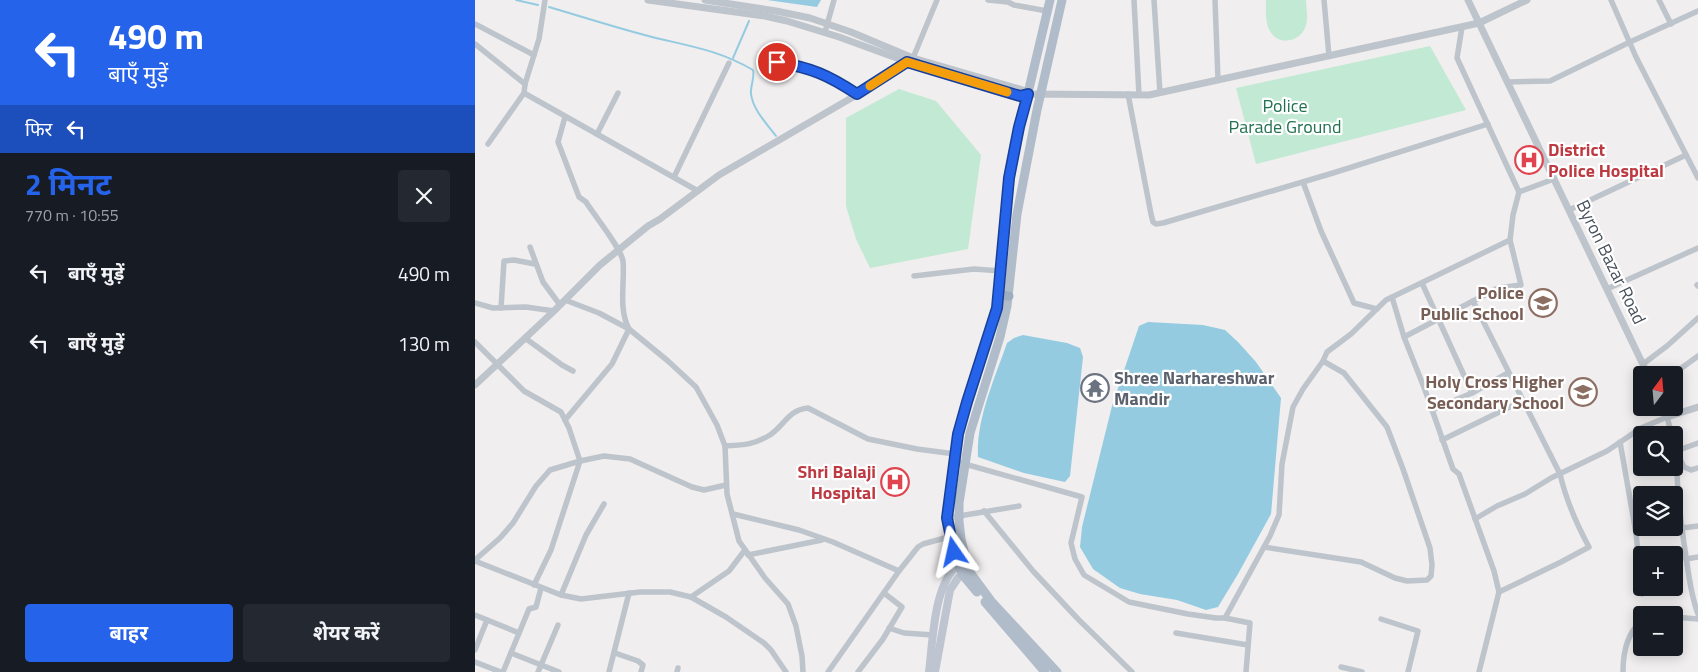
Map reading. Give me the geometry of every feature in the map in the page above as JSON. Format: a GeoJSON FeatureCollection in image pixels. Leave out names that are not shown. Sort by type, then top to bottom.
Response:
{"type":"FeatureCollection","features":[{"type":"Feature","properties":{"kind":"main road"},"geometry":{"type":"LineString","coordinates":[[1045,672],[1001,623],[966,573],[950,536],[947,518],[958,434],[997,308],[1004,296],[1001,271],[1009,178],[1019,127],[1050,0]]}},
{"type":"Feature","properties":{"kind":"main road"},"geometry":{"type":"LineString","coordinates":[[929,672],[933,635],[942,589],[949,575],[962,563],[959,503],[970,433],[1000,336],[1004,296],[1017,214],[1040,96],[1062,0]]}},
{"type":"Feature","properties":{"kind":"main road"},"geometry":{"type":"LineString","coordinates":[[935,672],[948,596],[953,584],[966,573]]}},
{"type":"Feature","properties":{"kind":"main road"},"geometry":{"type":"LineString","coordinates":[[966,573],[1057,672]]}},
{"type":"Feature","properties":{"kind":"street"},"geometry":{"type":"LineString","coordinates":[[488,144],[524,93],[539,39],[545,0]]}},
{"type":"Feature","properties":{"kind":"street"},"geometry":{"type":"LineString","coordinates":[[648,0],[765,16],[802,25],[851,32],[913,58],[1023,90],[1028,94]]}},
{"type":"Feature","properties":{"kind":"street"},"geometry":{"type":"LineString","coordinates":[[705,0],[810,18],[826,28],[907,62],[1020,96],[1028,94],[1040,96],[1149,95],[1160,93],[1479,23],[1527,0]]}},
{"type":"Feature","properties":{"kind":"street"},"geometry":{"type":"LineString","coordinates":[[826,28],[834,0]]}},
{"type":"Feature","properties":{"kind":"street"},"geometry":{"type":"LineString","coordinates":[[475,385],[600,265],[648,226],[719,175],[857,94],[913,58],[937,0]]}},
{"type":"Feature","properties":{"kind":"street"},"geometry":{"type":"LineString","coordinates":[[988,0],[1008,1],[1014,5],[1047,11]]}},
{"type":"Feature","properties":{"kind":"street"},"geometry":{"type":"LineString","coordinates":[[1135,0],[1139,95]]}},
{"type":"Feature","properties":{"kind":"street"},"geometry":{"type":"LineString","coordinates":[[1154,0],[1160,93]]}},
{"type":"Feature","properties":{"kind":"street"},"geometry":{"type":"LineString","coordinates":[[1215,0],[1218,80]]}},
{"type":"Feature","properties":{"kind":"street"},"geometry":{"type":"LineString","coordinates":[[1323,0],[1329,56]]}},
{"type":"Feature","properties":{"kind":"street","name":"Byron Bazar Road"},"geometry":{"type":"LineString","coordinates":[[1468,0],[1643,364]]}},
{"type":"Feature","properties":{"kind":"street"},"geometry":{"type":"LineString","coordinates":[[1611,0],[1629,42],[1698,178]]}},
{"type":"Feature","properties":{"kind":"street"},"geometry":{"type":"LineString","coordinates":[[1659,0],[1671,24]]}},
{"type":"Feature","properties":{"kind":"street"},"geometry":{"type":"LineString","coordinates":[[1508,82],[1551,81],[1629,42],[1698,11]]}},
{"type":"Feature","properties":{"kind":"street"},"geometry":{"type":"LineString","coordinates":[[475,24],[534,55]]}},
{"type":"Feature","properties":{"kind":"street"},"geometry":{"type":"LineString","coordinates":[[1403,337],[1498,288],[1521,284],[1511,240],[1513,215],[1519,192],[1457,58],[1462,27]]}},
{"type":"Feature","properties":{"kind":"street"},"geometry":{"type":"LineString","coordinates":[[475,44],[525,84]]}},
{"type":"Feature","properties":{"kind":"street"},"geometry":{"type":"LineString","coordinates":[[777,62],[807,67],[828,76],[857,94]]}},
{"type":"Feature","properties":{"kind":"street"},"geometry":{"type":"LineString","coordinates":[[674,177],[729,63]]}},
{"type":"Feature","properties":{"kind":"street"},"geometry":{"type":"LineString","coordinates":[[524,93],[698,191]]}},
{"type":"Feature","properties":{"kind":"street"},"geometry":{"type":"LineString","coordinates":[[597,134],[618,93]]}},
{"type":"Feature","properties":{"kind":"street"},"geometry":{"type":"LineString","coordinates":[[1128,94],[1151,214],[1153,222],[1156,224],[1303,182],[1488,124]]}},
{"type":"Feature","properties":{"kind":"street"},"geometry":{"type":"LineString","coordinates":[[565,117],[558,142],[579,198],[586,202],[623,260],[623,299],[625,322],[629,329]]}},
{"type":"Feature","properties":{"kind":"street"},"geometry":{"type":"LineString","coordinates":[[1569,210],[1686,155]]}},
{"type":"Feature","properties":{"kind":"street"},"geometry":{"type":"LineString","coordinates":[[1519,192],[1554,179]]}},
{"type":"Feature","properties":{"kind":"street"},"geometry":{"type":"LineString","coordinates":[[1303,182],[1321,231],[1354,303],[1377,309]]}},
{"type":"Feature","properties":{"kind":"street"},"geometry":{"type":"LineString","coordinates":[[1225,618],[1264,547],[1279,514],[1282,464],[1293,407],[1327,352],[1351,334],[1387,300],[1511,240]]}},
{"type":"Feature","properties":{"kind":"street"},"geometry":{"type":"LineString","coordinates":[[531,247],[535,264],[543,282],[562,303],[599,313],[629,329],[696,387],[717,425],[725,446],[727,494],[739,541],[788,604],[796,626],[803,672]]}},
{"type":"Feature","properties":{"kind":"street"},"geometry":{"type":"LineString","coordinates":[[1607,289],[1698,248]]}},
{"type":"Feature","properties":{"kind":"street"},"geometry":{"type":"LineString","coordinates":[[501,308],[504,261],[513,260],[535,264]]}},
{"type":"Feature","properties":{"kind":"street"},"geometry":{"type":"LineString","coordinates":[[914,276],[974,269],[1001,271]]}},
{"type":"Feature","properties":{"kind":"street"},"geometry":{"type":"LineString","coordinates":[[1422,283],[1472,393]]}},
{"type":"Feature","properties":{"kind":"street"},"geometry":{"type":"LineString","coordinates":[[1392,297],[1403,337],[1453,469],[1459,474],[1494,571],[1499,592],[1479,672]]}},
{"type":"Feature","properties":{"kind":"street"},"geometry":{"type":"LineString","coordinates":[[1473,301],[1560,474],[1566,498],[1577,526],[1589,547],[1499,592]]}},
{"type":"Feature","properties":{"kind":"street"},"geometry":{"type":"LineString","coordinates":[[475,303],[501,308],[526,307],[553,311]]}},
{"type":"Feature","properties":{"kind":"street"},"geometry":{"type":"LineString","coordinates":[[1643,364],[1667,346],[1698,318]]}},
{"type":"Feature","properties":{"kind":"street"},"geometry":{"type":"LineString","coordinates":[[565,420],[611,364],[629,329]]}},
{"type":"Feature","properties":{"kind":"street"},"geometry":{"type":"LineString","coordinates":[[525,338],[573,371]]}},
{"type":"Feature","properties":{"kind":"street"},"geometry":{"type":"LineString","coordinates":[[475,342],[524,390],[561,412],[575,445],[579,461],[551,550],[534,585]]}},
{"type":"Feature","properties":{"kind":"street"},"geometry":{"type":"LineString","coordinates":[[1683,367],[1698,356]]}},
{"type":"Feature","properties":{"kind":"street"},"geometry":{"type":"LineString","coordinates":[[1264,547],[1361,562],[1395,578],[1427,580],[1431,576],[1430,548],[1387,427],[1344,373],[1323,361]]}},
{"type":"Feature","properties":{"kind":"street"},"geometry":{"type":"LineString","coordinates":[[1432,410],[1472,393],[1508,373]]}},
{"type":"Feature","properties":{"kind":"street"},"geometry":{"type":"LineString","coordinates":[[1442,440],[1522,401]]}},
{"type":"Feature","properties":{"kind":"street"},"geometry":{"type":"LineString","coordinates":[[1475,519],[1607,451],[1641,428],[1698,407]]}},
{"type":"Feature","properties":{"kind":"street"},"geometry":{"type":"LineString","coordinates":[[725,446],[750,445],[772,434],[789,416],[799,409],[808,408],[868,439],[954,458],[965,464],[1082,497],[1071,543],[1075,559],[1084,575],[1129,602],[1188,614],[1250,623],[1246,672]]}},
{"type":"Feature","properties":{"kind":"street"},"geometry":{"type":"LineString","coordinates":[[1667,417],[1670,426]]}},
{"type":"Feature","properties":{"kind":"street"},"geometry":{"type":"LineString","coordinates":[[1620,442],[1637,546]]}},
{"type":"Feature","properties":{"kind":"street"},"geometry":{"type":"LineString","coordinates":[[1683,449],[1698,443]]}},
{"type":"Feature","properties":{"kind":"street"},"geometry":{"type":"LineString","coordinates":[[726,485],[705,490],[692,487],[630,459],[605,456],[579,461],[550,470],[536,486],[513,523],[475,561],[541,588],[581,599],[629,593],[670,592],[691,597],[726,617],[764,644],[771,650],[786,672]]}},
{"type":"Feature","properties":{"kind":"street"},"geometry":{"type":"LineString","coordinates":[[1683,465],[1691,470],[1698,468]]}},
{"type":"Feature","properties":{"kind":"street"},"geometry":{"type":"LineString","coordinates":[[561,595],[586,535],[604,504]]}},
{"type":"Feature","properties":{"kind":"street"},"geometry":{"type":"LineString","coordinates":[[947,518],[1019,506]]}},
{"type":"Feature","properties":{"kind":"street"},"geometry":{"type":"LineString","coordinates":[[984,511],[1033,571],[1132,672]]}},
{"type":"Feature","properties":{"kind":"street"},"geometry":{"type":"LineString","coordinates":[[733,514],[799,530],[899,571]]}},
{"type":"Feature","properties":{"kind":"street"},"geometry":{"type":"LineString","coordinates":[[1683,528],[1698,526]]}},
{"type":"Feature","properties":{"kind":"street"},"geometry":{"type":"LineString","coordinates":[[828,672],[918,547],[961,534]]}},
{"type":"Feature","properties":{"kind":"street"},"geometry":{"type":"LineString","coordinates":[[1683,536],[1691,588],[1698,614]]}},
{"type":"Feature","properties":{"kind":"street"},"geometry":{"type":"LineString","coordinates":[[691,597],[729,571],[747,552],[824,539]]}},
{"type":"Feature","properties":{"kind":"street"},"geometry":{"type":"LineString","coordinates":[[1686,559],[1698,557]]}},
{"type":"Feature","properties":{"kind":"street"},"geometry":{"type":"LineString","coordinates":[[1691,588],[1698,587]]}},
{"type":"Feature","properties":{"kind":"street"},"geometry":{"type":"LineString","coordinates":[[475,662],[501,672],[511,653],[529,608],[536,607],[541,588]]}},
{"type":"Feature","properties":{"kind":"street"},"geometry":{"type":"LineString","coordinates":[[609,672],[629,593]]}},
{"type":"Feature","properties":{"kind":"street"},"geometry":{"type":"LineString","coordinates":[[858,672],[902,607],[885,593]]}},
{"type":"Feature","properties":{"kind":"street"},"geometry":{"type":"LineString","coordinates":[[475,615],[519,633]]}},
{"type":"Feature","properties":{"kind":"street"},"geometry":{"type":"LineString","coordinates":[[1683,618],[1698,619]]}},
{"type":"Feature","properties":{"kind":"street"},"geometry":{"type":"LineString","coordinates":[[1381,619],[1418,631],[1408,672]]}},
{"type":"Feature","properties":{"kind":"street"},"geometry":{"type":"LineString","coordinates":[[475,650],[487,620]]}},
{"type":"Feature","properties":{"kind":"street"},"geometry":{"type":"LineString","coordinates":[[538,672],[558,625]]}},
{"type":"Feature","properties":{"kind":"street"},"geometry":{"type":"LineString","coordinates":[[889,628],[904,633],[933,635]]}},
{"type":"Feature","properties":{"kind":"street"},"geometry":{"type":"LineString","coordinates":[[1623,672],[1626,644],[1633,631]]}},
{"type":"Feature","properties":{"kind":"street"},"geometry":{"type":"LineString","coordinates":[[1176,633],[1247,645]]}},
{"type":"Feature","properties":{"kind":"street"},"geometry":{"type":"LineString","coordinates":[[511,653],[559,672]]}},
{"type":"Feature","properties":{"kind":"street"},"geometry":{"type":"LineString","coordinates":[[615,653],[643,664],[641,672]]}},
{"type":"Feature","properties":{"kind":"street"},"geometry":{"type":"LineString","coordinates":[[1341,667],[1362,672]]}},
{"type":"Feature","properties":{"kind":"green space"},"geometry":{"type":"Polygon","coordinates":[[[1266,0],[1306,0],[1307,21],[1302,33],[1288,40],[1278,39],[1274,36],[1267,24],[1266,0]]]}},
{"type":"Feature","properties":{"kind":"green space","name":"Police Parade Ground"},"geometry":{"type":"Polygon","coordinates":[[[1430,46],[1466,110],[1256,164],[1236,88],[1430,46]]]}},
{"type":"Feature","properties":{"kind":"green space"},"geometry":{"type":"Polygon","coordinates":[[[899,89],[936,101],[981,155],[968,249],[870,268],[856,239],[846,206],[846,118],[899,89]]]}},
{"type":"Feature","properties":{"kind":"water"},"geometry":{"type":"Polygon","coordinates":[[[767,0],[821,0],[817,7],[767,0]]]}},
{"type":"Feature","properties":{"kind":"water"},"geometry":{"type":"Polygon","coordinates":[[[1148,322],[1203,325],[1225,330],[1256,362],[1281,398],[1271,514],[1218,607],[1206,610],[1177,600],[1140,594],[1120,588],[1093,569],[1080,547],[1082,527],[1112,406],[1139,326],[1148,322]]]}},
{"type":"Feature","properties":{"kind":"water"},"geometry":{"type":"Polygon","coordinates":[[[1023,335],[1067,343],[1080,348],[1083,357],[1070,476],[1065,482],[1024,473],[978,457],[978,443],[983,413],[1007,343],[1023,335]]]}},
{"type":"Feature","properties":{"kind":"waterway"},"geometry":{"type":"LineString","coordinates":[[516,0],[538,5]]}},
{"type":"Feature","properties":{"kind":"waterway"},"geometry":{"type":"LineString","coordinates":[[549,7],[639,34],[716,53],[753,70],[751,91],[754,106],[776,136]]}},
{"type":"Feature","properties":{"kind":"waterway"},"geometry":{"type":"LineString","coordinates":[[733,58],[749,21]]}},
{"type":"Feature","properties":{"kind":"slow traffic"},"geometry":{"type":"LineString","coordinates":[[870,86],[907,62],[935,72],[1007,92]]}},
{"type":"Feature","properties":{"kind":"place","name":"District Police Hospital"},"geometry":{"type":"Point","coordinates":[1529,160]}},
{"type":"Feature","properties":{"kind":"place","name":"Police Public School"},"geometry":{"type":"Point","coordinates":[1543,303]}},
{"type":"Feature","properties":{"kind":"place","name":"Shree Narhareshwar Mandir"},"geometry":{"type":"Point","coordinates":[1095,388]}},
{"type":"Feature","properties":{"kind":"place","name":"Holy Cross Higher Secondary School"},"geometry":{"type":"Point","coordinates":[1583,392]}},
{"type":"Feature","properties":{"kind":"place","name":"Shri Balaji Hospital"},"geometry":{"type":"Point","coordinates":[895,482]}},
{"type":"Feature","properties":{"kind":"route"},"geometry":{"type":"LineString","coordinates":[[777,62],[807,67],[828,76],[857,94],[907,62],[935,72],[1020,96],[1028,94],[1009,178],[997,308],[958,434],[947,518],[954,552]]}}]}
